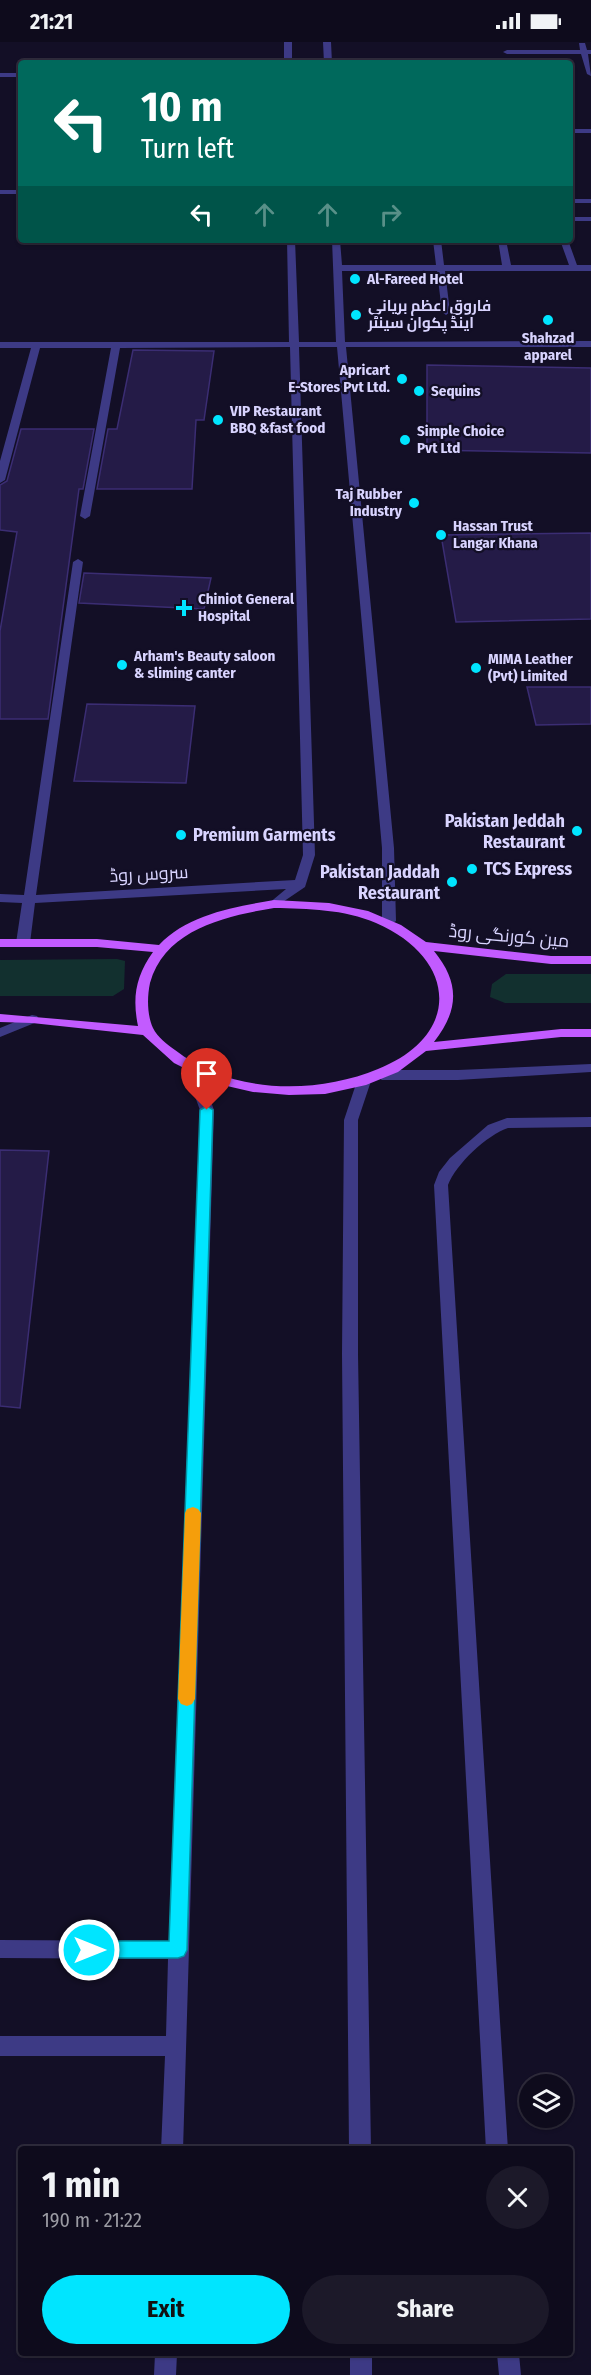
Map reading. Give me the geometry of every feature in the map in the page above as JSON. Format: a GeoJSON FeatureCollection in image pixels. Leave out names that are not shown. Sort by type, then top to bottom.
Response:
{"type":"FeatureCollection","features":[{"type":"Feature","properties":{"kind":"main road"},"geometry":{"type":"LineString","coordinates":[[274,904],[322,905],[388,921],[423,946],[441,970],[447,996],[442,1022],[424,1047],[382,1075],[320,1090],[273,1090],[229,1082],[191,1067],[171,1054],[147,1031],[141,1008],[143,978],[161,949],[186,930],[215,916],[274,904]]}},
{"type":"Feature","properties":{"kind":"main road"},"geometry":{"type":"LineString","coordinates":[[0,943],[97,943],[161,949]]}},
{"type":"Feature","properties":{"kind":"main road","name":"مین کورنگی روڈ"},"geometry":{"type":"LineString","coordinates":[[423,946],[552,960],[591,960]]}},
{"type":"Feature","properties":{"kind":"main road"},"geometry":{"type":"LineString","coordinates":[[0,1018],[32,1019],[147,1031]]}},
{"type":"Feature","properties":{"kind":"main road"},"geometry":{"type":"LineString","coordinates":[[424,1047],[591,1033]]}},
{"type":"Feature","properties":{"kind":"street"},"geometry":{"type":"LineString","coordinates":[[288,42],[288,60]]}},
{"type":"Feature","properties":{"kind":"street"},"geometry":{"type":"LineString","coordinates":[[327,42],[328,60]]}},
{"type":"Feature","properties":{"kind":"street"},"geometry":{"type":"LineString","coordinates":[[505,42],[508,60]]}},
{"type":"Feature","properties":{"kind":"street"},"geometry":{"type":"LineString","coordinates":[[581,42],[588,52],[591,74]]}},
{"type":"Feature","properties":{"kind":"street"},"geometry":{"type":"LineString","coordinates":[[507,52],[588,52]]}},
{"type":"Feature","properties":{"kind":"street"},"geometry":{"type":"LineString","coordinates":[[0,75],[18,75]]}},
{"type":"Feature","properties":{"kind":"street"},"geometry":{"type":"LineString","coordinates":[[573,131],[591,131]]}},
{"type":"Feature","properties":{"kind":"street"},"geometry":{"type":"LineString","coordinates":[[0,192],[18,192]]}},
{"type":"Feature","properties":{"kind":"street"},"geometry":{"type":"LineString","coordinates":[[573,201],[591,201]]}},
{"type":"Feature","properties":{"kind":"street"},"geometry":{"type":"LineString","coordinates":[[573,219],[591,219]]}},
{"type":"Feature","properties":{"kind":"street"},"geometry":{"type":"LineString","coordinates":[[274,904],[300,884],[309,855],[291,243]]}},
{"type":"Feature","properties":{"kind":"street"},"geometry":{"type":"LineString","coordinates":[[336,243],[341,345],[388,848],[388,921]]}},
{"type":"Feature","properties":{"kind":"street"},"geometry":{"type":"LineString","coordinates":[[436,243],[446,312]]}},
{"type":"Feature","properties":{"kind":"street"},"geometry":{"type":"LineString","coordinates":[[503,243],[507,268]]}},
{"type":"Feature","properties":{"kind":"street"},"geometry":{"type":"LineString","coordinates":[[565,243],[574,268]]}},
{"type":"Feature","properties":{"kind":"street"},"geometry":{"type":"LineString","coordinates":[[337,268],[591,268]]}},
{"type":"Feature","properties":{"kind":"street"},"geometry":{"type":"LineString","coordinates":[[0,345],[591,344]]}},
{"type":"Feature","properties":{"kind":"street"},"geometry":{"type":"LineString","coordinates":[[0,480],[36,345]]}},
{"type":"Feature","properties":{"kind":"street"},"geometry":{"type":"LineString","coordinates":[[85,516],[116,345]]}},
{"type":"Feature","properties":{"kind":"street"},"geometry":{"type":"LineString","coordinates":[[23,943],[78,561]]}},
{"type":"Feature","properties":{"kind":"street","name":"سروس روڈ"},"geometry":{"type":"LineString","coordinates":[[0,898],[30,899],[300,884]]}},
{"type":"Feature","properties":{"kind":"street"},"geometry":{"type":"LineString","coordinates":[[0,1033],[32,1019]]}},
{"type":"Feature","properties":{"kind":"street"},"geometry":{"type":"LineString","coordinates":[[172,2146],[207,1110],[191,1067]]}},
{"type":"Feature","properties":{"kind":"street"},"geometry":{"type":"LineString","coordinates":[[382,1075],[458,1075],[591,1068]]}},
{"type":"Feature","properties":{"kind":"street"},"geometry":{"type":"LineString","coordinates":[[360,2146],[350,1354],[351,1120],[364,1081]]}},
{"type":"Feature","properties":{"kind":"street"},"geometry":{"type":"LineString","coordinates":[[497,2146],[441,1185],[446,1172],[455,1161],[493,1128],[507,1123],[591,1122]]}},
{"type":"Feature","properties":{"kind":"street"},"geometry":{"type":"LineString","coordinates":[[0,1949],[178,1950]]}},
{"type":"Feature","properties":{"kind":"street"},"geometry":{"type":"LineString","coordinates":[[0,2046],[175,2046]]}},
{"type":"Feature","properties":{"kind":"street"},"geometry":{"type":"LineString","coordinates":[[165,2375],[166,2356]]}},
{"type":"Feature","properties":{"kind":"street"},"geometry":{"type":"LineString","coordinates":[[361,2356],[361,2375]]}},
{"type":"Feature","properties":{"kind":"street"},"geometry":{"type":"LineString","coordinates":[[508,2356],[510,2375]]}},
{"type":"Feature","properties":{"kind":"green space"},"geometry":{"type":"Polygon","coordinates":[[[117,959],[125,961],[124,989],[113,996],[0,996],[0,960],[117,959]]]}},
{"type":"Feature","properties":{"kind":"green space"},"geometry":{"type":"Polygon","coordinates":[[[506,974],[591,974],[591,1003],[505,1003],[490,997],[492,984],[506,974]]]}},
{"type":"Feature","properties":{"kind":"building"},"geometry":{"type":"Polygon","coordinates":[[[133,350],[214,351],[204,420],[196,420],[192,489],[97,489],[108,429],[117,429],[133,350]]]}},
{"type":"Feature","properties":{"kind":"building"},"geometry":{"type":"Polygon","coordinates":[[[427,365],[591,368],[591,453],[427,450],[427,365]]]}},
{"type":"Feature","properties":{"kind":"building"},"geometry":{"type":"Polygon","coordinates":[[[21,429],[94,429],[83,489],[79,489],[48,719],[0,719],[0,631],[17,532],[0,530],[0,485],[7,481],[21,429]]]}},
{"type":"Feature","properties":{"kind":"building"},"geometry":{"type":"Polygon","coordinates":[[[591,533],[591,619],[456,622],[441,535],[591,533]]]}},
{"type":"Feature","properties":{"kind":"building"},"geometry":{"type":"Polygon","coordinates":[[[84,573],[211,578],[204,609],[79,603],[84,573]]]}},
{"type":"Feature","properties":{"kind":"building"},"geometry":{"type":"Polygon","coordinates":[[[527,687],[591,687],[591,724],[536,725],[527,687]]]}},
{"type":"Feature","properties":{"kind":"building"},"geometry":{"type":"Polygon","coordinates":[[[87,704],[195,706],[186,783],[74,781],[87,704]]]}},
{"type":"Feature","properties":{"kind":"building"},"geometry":{"type":"Polygon","coordinates":[[[0,1150],[49,1151],[20,1408],[0,1406],[0,1150]]]}},
{"type":"Feature","properties":{"kind":"slow traffic"},"geometry":{"type":"LineString","coordinates":[[187,1699],[193,1513]]}},
{"type":"Feature","properties":{"kind":"place","name":"Al-Fareed Hotel"},"geometry":{"type":"Point","coordinates":[355,279]}},
{"type":"Feature","properties":{"kind":"place","name":"فاروق اعظم بریانی اینڈ پکوان سینٹر"},"geometry":{"type":"Point","coordinates":[356,315]}},
{"type":"Feature","properties":{"kind":"place","name":"Shahzad apparel"},"geometry":{"type":"Point","coordinates":[548,320]}},
{"type":"Feature","properties":{"kind":"place","name":"Apricart E-Stores Pvt Ltd."},"geometry":{"type":"Point","coordinates":[402,379]}},
{"type":"Feature","properties":{"kind":"place","name":"Sequins"},"geometry":{"type":"Point","coordinates":[419,391]}},
{"type":"Feature","properties":{"kind":"place","name":"VIP Restaurant BBQ &fast food"},"geometry":{"type":"Point","coordinates":[218,420]}},
{"type":"Feature","properties":{"kind":"place","name":"Simple Choice Pvt Ltd"},"geometry":{"type":"Point","coordinates":[405,440]}},
{"type":"Feature","properties":{"kind":"place","name":"Taj Rubber Industry"},"geometry":{"type":"Point","coordinates":[414,503]}},
{"type":"Feature","properties":{"kind":"place","name":"Hassan Trust Langar Khana"},"geometry":{"type":"Point","coordinates":[441,535]}},
{"type":"Feature","properties":{"kind":"place","name":"Chiniot General Hospital"},"geometry":{"type":"Point","coordinates":[184,608]}},
{"type":"Feature","properties":{"kind":"place","name":"Arham's Beauty saloon & sliming canter"},"geometry":{"type":"Point","coordinates":[122,665]}},
{"type":"Feature","properties":{"kind":"place","name":"MIMA Leather (Pvt) Limited"},"geometry":{"type":"Point","coordinates":[476,668]}},
{"type":"Feature","properties":{"kind":"place","name":"Pakistan Jeddah Restaurant"},"geometry":{"type":"Point","coordinates":[577,831]}},
{"type":"Feature","properties":{"kind":"place","name":"Premium Garments"},"geometry":{"type":"Point","coordinates":[181,835]}},
{"type":"Feature","properties":{"kind":"place","name":"TCS Express"},"geometry":{"type":"Point","coordinates":[472,869]}},
{"type":"Feature","properties":{"kind":"place","name":"Pakistan Jaddah Restaurant"},"geometry":{"type":"Point","coordinates":[452,882]}},
{"type":"Feature","properties":{"kind":"route"},"geometry":{"type":"LineString","coordinates":[[89,1950],[178,1950],[207,1110]]}}]}
